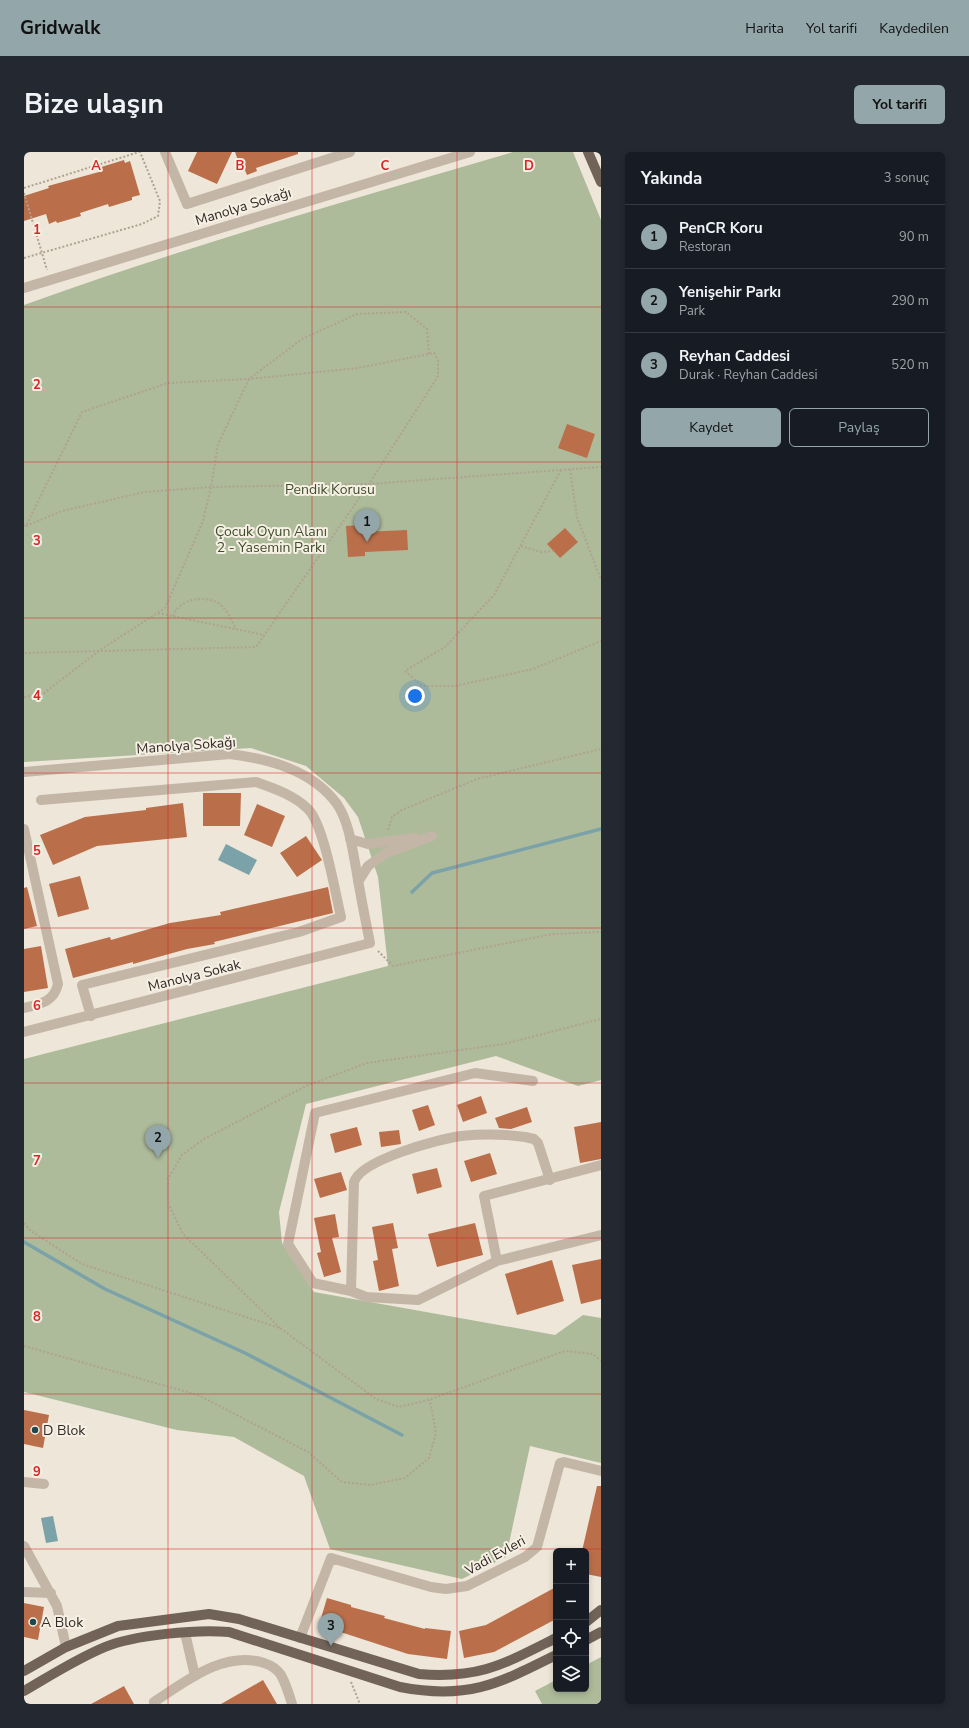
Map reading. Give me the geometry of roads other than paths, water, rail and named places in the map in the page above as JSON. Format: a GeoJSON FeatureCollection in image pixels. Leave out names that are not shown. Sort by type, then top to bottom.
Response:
{"type":"FeatureCollection","features":[{"type":"Feature","properties":{"kind":"main road"},"geometry":{"type":"LineString","coordinates":[[588,152],[601,182]]}},
{"type":"Feature","properties":{"kind":"main road"},"geometry":{"type":"LineString","coordinates":[[588,1620],[601,1610]]}},
{"type":"Feature","properties":{"kind":"main road"},"geometry":{"type":"LineString","coordinates":[[24,1671],[66,1647],[118,1626],[209,1614],[223,1615],[419,1674],[443,1676],[470,1674],[492,1669],[553,1639]]}},
{"type":"Feature","properties":{"kind":"main road"},"geometry":{"type":"LineString","coordinates":[[182,1617],[185,1633]]}},
{"type":"Feature","properties":{"kind":"main road"},"geometry":{"type":"LineString","coordinates":[[24,1691],[80,1659],[105,1647],[135,1639],[210,1630],[228,1632],[400,1687],[444,1693],[483,1688],[506,1680],[554,1656]]}},
{"type":"Feature","properties":{"kind":"main road"},"geometry":{"type":"LineString","coordinates":[[589,1638],[601,1632]]}},
{"type":"Feature","properties":{"kind":"street"},"geometry":{"type":"LineString","coordinates":[[165,152],[187,204],[350,152]]}},
{"type":"Feature","properties":{"kind":"street","name":"Manolya Sokağı"},"geometry":{"type":"LineString","coordinates":[[24,288],[470,152]]}},
{"type":"Feature","properties":{"kind":"street","name":"Manolya Sokağı"},"geometry":{"type":"LineString","coordinates":[[24,772],[230,754],[258,758],[301,773],[325,789],[338,805],[348,830],[370,943]]}},
{"type":"Feature","properties":{"kind":"street"},"geometry":{"type":"LineString","coordinates":[[41,800],[256,782],[274,788],[308,809],[319,826],[341,917],[299,932],[82,985],[91,1016]]}},
{"type":"Feature","properties":{"kind":"street"},"geometry":{"type":"LineString","coordinates":[[24,829],[58,984],[51,999],[44,1003],[24,1008]]}},
{"type":"Feature","properties":{"kind":"street"},"geometry":{"type":"LineString","coordinates":[[350,839],[368,844],[432,836],[386,853],[368,866],[358,882]]}},
{"type":"Feature","properties":{"kind":"street","name":"Manolya Sokak"},"geometry":{"type":"LineString","coordinates":[[24,1032],[370,943]]}},
{"type":"Feature","properties":{"kind":"street"},"geometry":{"type":"LineString","coordinates":[[533,1081],[476,1073],[315,1113],[288,1244],[313,1283],[351,1291],[366,1296],[418,1300],[497,1261],[601,1235]]}},
{"type":"Feature","properties":{"kind":"street"},"geometry":{"type":"LineString","coordinates":[[351,1291],[354,1182],[360,1172],[378,1161],[421,1146],[459,1136],[512,1135],[534,1139],[538,1143],[550,1180]]}},
{"type":"Feature","properties":{"kind":"street"},"geometry":{"type":"LineString","coordinates":[[497,1261],[484,1196],[600,1168]]}},
{"type":"Feature","properties":{"kind":"street","name":"Vadi Evleri"},"geometry":{"type":"LineString","coordinates":[[300,1638],[331,1558],[431,1587],[446,1589],[467,1586],[525,1557],[537,1547],[560,1463],[564,1462],[601,1471]]}},
{"type":"Feature","properties":{"kind":"street"},"geometry":{"type":"LineString","coordinates":[[24,1482],[44,1484]]}},
{"type":"Feature","properties":{"kind":"street"},"geometry":{"type":"LineString","coordinates":[[24,1546],[57,1606],[66,1647]]}},
{"type":"Feature","properties":{"kind":"street"},"geometry":{"type":"LineString","coordinates":[[24,1592],[50,1593]]}},
{"type":"Feature","properties":{"kind":"street"},"geometry":{"type":"LineString","coordinates":[[185,1633],[194,1676]]}},
{"type":"Feature","properties":{"kind":"street"},"geometry":{"type":"LineString","coordinates":[[155,1704],[154,1702],[194,1676],[230,1661],[242,1659],[258,1661],[276,1669],[281,1676],[292,1704]]}},
{"type":"Feature","properties":{"kind":"water"},"geometry":{"type":"Polygon","coordinates":[[[226,844],[257,860],[249,875],[218,860],[226,844]]]}},
{"type":"Feature","properties":{"kind":"water"},"geometry":{"type":"Polygon","coordinates":[[[53,1516],[58,1541],[46,1543],[41,1518],[53,1516]]]}},
{"type":"Feature","properties":{"kind":"waterway"},"geometry":{"type":"LineString","coordinates":[[412,892],[432,873],[601,829]]}},
{"type":"Feature","properties":{"kind":"waterway"},"geometry":{"type":"LineString","coordinates":[[24,1242],[105,1289],[245,1353],[402,1435]]}},
{"type":"Feature","properties":{"kind":"place","name":"PenCR Koru"},"geometry":{"type":"Point","coordinates":[367,542]}},
{"type":"Feature","properties":{"kind":"place","name":"Yenişehir Parkı"},"geometry":{"type":"Point","coordinates":[158,1158]}},
{"type":"Feature","properties":{"kind":"place","name":"D Blok"},"geometry":{"type":"Point","coordinates":[35,1430]}},
{"type":"Feature","properties":{"kind":"place","name":"A Blok"},"geometry":{"type":"Point","coordinates":[33,1622]}},
{"type":"Feature","properties":{"kind":"place","name":"Reyhan Caddesi"},"geometry":{"type":"Point","coordinates":[331,1646]}},
{"type":"Feature","properties":{"kind":"park label","name":"Pendik Korusu"},"geometry":{"type":"Point","coordinates":[330,489]}},
{"type":"Feature","properties":{"kind":"park label","name":"Çocuk Oyun Alanı 2 - Yasemin Parkı"},"geometry":{"type":"Point","coordinates":[271,540]}}]}
